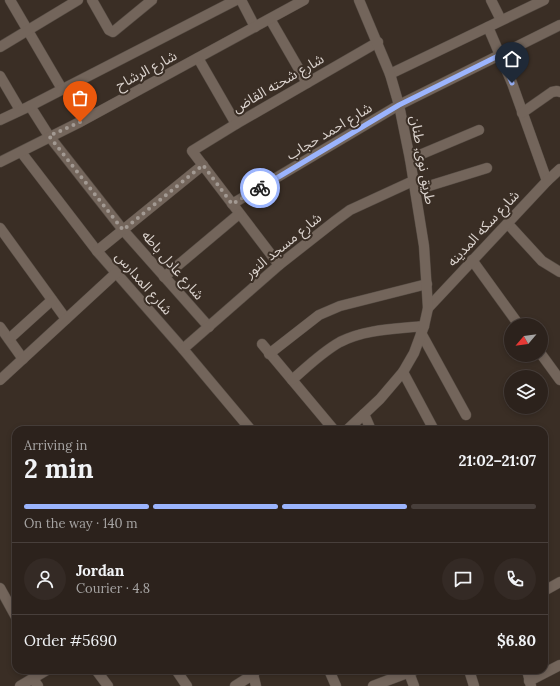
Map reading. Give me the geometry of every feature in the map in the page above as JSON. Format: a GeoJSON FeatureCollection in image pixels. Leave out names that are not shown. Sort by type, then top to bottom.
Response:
{"type":"FeatureCollection","features":[{"type":"Feature","properties":{"kind":"street"},"geometry":{"type":"LineString","coordinates":[[10,0],[62,89]]}},
{"type":"Feature","properties":{"kind":"street"},"geometry":{"type":"LineString","coordinates":[[0,47],[78,0]]}},
{"type":"Feature","properties":{"kind":"street"},"geometry":{"type":"LineString","coordinates":[[92,0],[111,32],[116,31],[152,0]]}},
{"type":"Feature","properties":{"kind":"street","name":"شارع الرشاح"},"geometry":{"type":"LineString","coordinates":[[0,120],[236,0]]}},
{"type":"Feature","properties":{"kind":"street"},"geometry":{"type":"LineString","coordinates":[[241,0],[255,27]]}},
{"type":"Feature","properties":{"kind":"street","name":"شارع الرشاح"},"geometry":{"type":"LineString","coordinates":[[0,162],[49,136],[80,122],[304,0]]}},
{"type":"Feature","properties":{"kind":"street","name":"طريق نوى, طنان"},"geometry":{"type":"LineString","coordinates":[[351,426],[403,372],[414,353],[423,329],[428,308],[424,246],[410,159],[399,105],[390,74],[378,42],[359,0]]}},
{"type":"Feature","properties":{"kind":"street"},"geometry":{"type":"LineString","coordinates":[[491,0],[502,20]]}},
{"type":"Feature","properties":{"kind":"street"},"geometry":{"type":"LineString","coordinates":[[390,74],[544,0]]}},
{"type":"Feature","properties":{"kind":"street"},"geometry":{"type":"LineString","coordinates":[[270,19],[307,83]]}},
{"type":"Feature","properties":{"kind":"street","name":"شارع احمد حجاب"},"geometry":{"type":"LineString","coordinates":[[232,204],[399,105],[560,25]]}},
{"type":"Feature","properties":{"kind":"street"},"geometry":{"type":"LineString","coordinates":[[488,27],[512,83],[547,181]]}},
{"type":"Feature","properties":{"kind":"street","name":"شارع شحته القاض"},"geometry":{"type":"LineString","coordinates":[[203,165],[192,151],[378,42]]}},
{"type":"Feature","properties":{"kind":"street"},"geometry":{"type":"LineString","coordinates":[[198,58],[236,124]]}},
{"type":"Feature","properties":{"kind":"street","name":"شارع عادل باطه"},"geometry":{"type":"LineString","coordinates":[[0,76],[123,230],[209,327]]}},
{"type":"Feature","properties":{"kind":"street"},"geometry":{"type":"LineString","coordinates":[[522,113],[552,92],[560,92]]}},
{"type":"Feature","properties":{"kind":"street"},"geometry":{"type":"LineString","coordinates":[[410,159],[480,130]]}},
{"type":"Feature","properties":{"kind":"street","name":"شارع المدارس"},"geometry":{"type":"LineString","coordinates":[[21,152],[96,250],[183,349],[248,426]]}},
{"type":"Feature","properties":{"kind":"street"},"geometry":{"type":"LineString","coordinates":[[96,250],[203,165],[279,265]]}},
{"type":"Feature","properties":{"kind":"street","name":"شارع مسجد النور"},"geometry":{"type":"LineString","coordinates":[[183,349],[279,265],[350,210],[414,186],[487,168]]}},
{"type":"Feature","properties":{"kind":"street","name":"شارع سكه المدينه"},"geometry":{"type":"LineString","coordinates":[[428,308],[560,169]]}},
{"type":"Feature","properties":{"kind":"street"},"geometry":{"type":"LineString","coordinates":[[164,277],[239,214]]}},
{"type":"Feature","properties":{"kind":"street"},"geometry":{"type":"LineString","coordinates":[[508,224],[542,261],[560,272]]}},
{"type":"Feature","properties":{"kind":"street"},"geometry":{"type":"LineString","coordinates":[[0,228],[3,239],[66,319]]}},
{"type":"Feature","properties":{"kind":"street"},"geometry":{"type":"LineString","coordinates":[[472,260],[515,318]]}},
{"type":"Feature","properties":{"kind":"street"},"geometry":{"type":"LineString","coordinates":[[0,380],[116,273]]}},
{"type":"Feature","properties":{"kind":"street"},"geometry":{"type":"LineString","coordinates":[[269,354],[319,315],[340,306],[427,284]]}},
{"type":"Feature","properties":{"kind":"street"},"geometry":{"type":"LineString","coordinates":[[9,339],[52,300]]}},
{"type":"Feature","properties":{"kind":"street"},"geometry":{"type":"LineString","coordinates":[[0,327],[23,359]]}},
{"type":"Feature","properties":{"kind":"street"},"geometry":{"type":"LineString","coordinates":[[292,380],[329,349],[347,338],[369,332],[423,329],[466,415]]}},
{"type":"Feature","properties":{"kind":"street"},"geometry":{"type":"LineString","coordinates":[[262,344],[331,426]]}},
{"type":"Feature","properties":{"kind":"street"},"geometry":{"type":"LineString","coordinates":[[547,362],[560,380]]}},
{"type":"Feature","properties":{"kind":"street"},"geometry":{"type":"LineString","coordinates":[[403,372],[432,426]]}},
{"type":"Feature","properties":{"kind":"street"},"geometry":{"type":"LineString","coordinates":[[364,414],[369,426]]}},
{"type":"Feature","properties":{"kind":"street"},"geometry":{"type":"LineString","coordinates":[[548,589],[560,582]]}},
{"type":"Feature","properties":{"kind":"street"},"geometry":{"type":"LineString","coordinates":[[0,588],[12,610]]}},
{"type":"Feature","properties":{"kind":"street"},"geometry":{"type":"LineString","coordinates":[[548,673],[560,665]]}},
{"type":"Feature","properties":{"kind":"street"},"geometry":{"type":"LineString","coordinates":[[20,686],[35,682],[42,674]]}},
{"type":"Feature","properties":{"kind":"street"},"geometry":{"type":"LineString","coordinates":[[99,674],[108,686]]}},
{"type":"Feature","properties":{"kind":"street"},"geometry":{"type":"LineString","coordinates":[[179,674],[187,686]]}},
{"type":"Feature","properties":{"kind":"street"},"geometry":{"type":"LineString","coordinates":[[234,686],[250,674]]}},
{"type":"Feature","properties":{"kind":"street"},"geometry":{"type":"LineString","coordinates":[[253,674],[256,686]]}},
{"type":"Feature","properties":{"kind":"street"},"geometry":{"type":"LineString","coordinates":[[331,674],[336,686]]}},
{"type":"Feature","properties":{"kind":"street"},"geometry":{"type":"LineString","coordinates":[[379,685],[404,674]]}},
{"type":"Feature","properties":{"kind":"street"},"geometry":{"type":"LineString","coordinates":[[412,674],[414,686]]}},
{"type":"Feature","properties":{"kind":"street"},"geometry":{"type":"LineString","coordinates":[[470,674],[474,686]]}},
{"type":"Feature","properties":{"kind":"street"},"geometry":{"type":"LineString","coordinates":[[528,674],[530,684],[546,674]]}},
{"type":"Feature","properties":{"kind":"way so far"},"geometry":{"type":"LineString","coordinates":[[80,122],[49,136],[123,230],[203,165],[232,204],[260,188]]}},
{"type":"Feature","properties":{"kind":"route"},"geometry":{"type":"LineString","coordinates":[[260,188],[399,105],[500,55],[512,83]]}}]}
